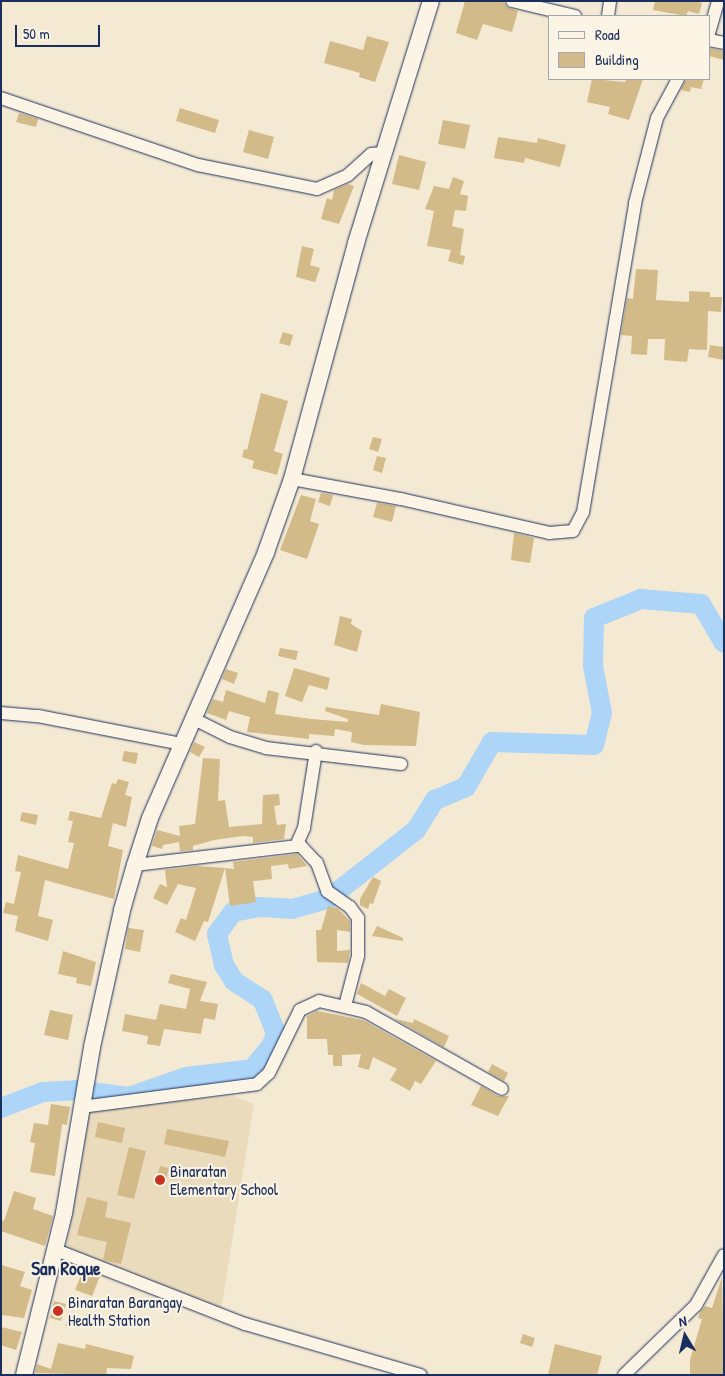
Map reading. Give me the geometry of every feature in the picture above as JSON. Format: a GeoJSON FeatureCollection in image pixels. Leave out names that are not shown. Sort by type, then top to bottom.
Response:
{"type":"FeatureCollection","features":[{"type":"Feature","properties":{"kind":"main road"},"geometry":{"type":"LineString","coordinates":[[24,1375],[56,1250],[83,1095],[122,910],[135,865],[150,818],[266,552],[292,479],[383,153],[431,1]]}},
{"type":"Feature","properties":{"kind":"street"},"geometry":{"type":"LineString","coordinates":[[512,1],[571,15]]}},
{"type":"Feature","properties":{"kind":"street"},"geometry":{"type":"LineString","coordinates":[[608,15],[610,1]]}},
{"type":"Feature","properties":{"kind":"street"},"geometry":{"type":"LineString","coordinates":[[710,29],[718,1]]}},
{"type":"Feature","properties":{"kind":"street"},"geometry":{"type":"LineString","coordinates":[[710,40],[724,43]]}},
{"type":"Feature","properties":{"kind":"street"},"geometry":{"type":"LineString","coordinates":[[292,479],[401,499],[549,533],[573,532],[583,512],[635,203],[657,118],[677,80]]}},
{"type":"Feature","properties":{"kind":"street"},"geometry":{"type":"LineString","coordinates":[[1,98],[198,165],[317,189],[348,175],[371,154],[383,153]]}},
{"type":"Feature","properties":{"kind":"street"},"geometry":{"type":"LineString","coordinates":[[1,713],[48,718],[182,744]]}},
{"type":"Feature","properties":{"kind":"street"},"geometry":{"type":"LineString","coordinates":[[194,719],[249,744],[401,764]]}},
{"type":"Feature","properties":{"kind":"street"},"geometry":{"type":"LineString","coordinates":[[299,844],[316,752]]}},
{"type":"Feature","properties":{"kind":"street"},"geometry":{"type":"LineString","coordinates":[[135,865],[213,858],[299,844]]}},
{"type":"Feature","properties":{"kind":"street"},"geometry":{"type":"LineString","coordinates":[[299,844],[317,864],[330,894],[350,907],[360,925],[358,956],[345,1006]]}},
{"type":"Feature","properties":{"kind":"street"},"geometry":{"type":"LineString","coordinates":[[83,1095],[257,1084],[269,1073],[300,1010],[319,1001],[366,1012],[502,1089]]}},
{"type":"Feature","properties":{"kind":"street"},"geometry":{"type":"LineString","coordinates":[[56,1250],[245,1324],[421,1375]]}},
{"type":"Feature","properties":{"kind":"street"},"geometry":{"type":"LineString","coordinates":[[624,1375],[696,1305],[724,1255]]}},
{"type":"Feature","properties":{"kind":"shaded area","name":"Binaratan Elementary School"},"geometry":{"type":"Polygon","coordinates":[[[233,1096],[254,1104],[221,1310],[66,1249],[89,1112],[109,1106],[233,1096]]]}},
{"type":"Feature","properties":{"kind":"building"},"geometry":{"type":"Polygon","coordinates":[[[465,1],[502,1],[507,7],[518,11],[512,32],[483,24],[477,40],[456,33],[465,1]]]}},
{"type":"Feature","properties":{"kind":"building"},"geometry":{"type":"Polygon","coordinates":[[[655,1],[696,1],[702,3],[699,14],[688,11],[686,15],[680,15],[653,10],[655,1]]]}},
{"type":"Feature","properties":{"kind":"building"},"geometry":{"type":"Polygon","coordinates":[[[367,36],[389,42],[375,82],[359,77],[360,73],[324,63],[330,41],[363,50],[367,36]]]}},
{"type":"Feature","properties":{"kind":"building"},"geometry":{"type":"Polygon","coordinates":[[[710,48],[724,51],[724,60],[710,56],[710,48]]]}},
{"type":"Feature","properties":{"kind":"building"},"geometry":{"type":"Polygon","coordinates":[[[592,80],[625,82],[626,80],[643,80],[629,120],[608,114],[610,107],[587,102],[592,80]]]}},
{"type":"Feature","properties":{"kind":"building"},"geometry":{"type":"Polygon","coordinates":[[[686,80],[704,80],[701,89],[691,87],[690,92],[681,90],[686,80]]]}},
{"type":"Feature","properties":{"kind":"building"},"geometry":{"type":"Polygon","coordinates":[[[180,108],[219,120],[215,133],[176,121],[180,108]]]}},
{"type":"Feature","properties":{"kind":"building"},"geometry":{"type":"Polygon","coordinates":[[[19,113],[38,119],[36,127],[16,122],[19,113]]]}},
{"type":"Feature","properties":{"kind":"building"},"geometry":{"type":"Polygon","coordinates":[[[443,120],[470,125],[465,149],[438,144],[443,120]]]}},
{"type":"Feature","properties":{"kind":"building"},"geometry":{"type":"Polygon","coordinates":[[[249,130],[274,137],[268,159],[243,152],[249,130]]]}},
{"type":"Feature","properties":{"kind":"building"},"geometry":{"type":"Polygon","coordinates":[[[498,137],[537,143],[538,138],[566,145],[560,167],[525,158],[524,163],[494,158],[498,137]]]}},
{"type":"Feature","properties":{"kind":"building"},"geometry":{"type":"Polygon","coordinates":[[[399,155],[426,162],[419,190],[392,184],[399,155]]]}},
{"type":"Feature","properties":{"kind":"building"},"geometry":{"type":"Polygon","coordinates":[[[453,177],[464,181],[460,194],[468,196],[466,211],[455,210],[452,226],[464,229],[460,255],[465,256],[463,265],[448,261],[451,250],[427,246],[434,211],[425,209],[434,186],[449,189],[453,177]]]}},
{"type":"Feature","properties":{"kind":"building"},"geometry":{"type":"Polygon","coordinates":[[[348,184],[354,186],[339,224],[321,219],[327,198],[332,200],[334,190],[348,184]]]}},
{"type":"Feature","properties":{"kind":"building"},"geometry":{"type":"Polygon","coordinates":[[[302,246],[314,249],[310,265],[320,268],[315,282],[296,277],[302,246]]]}},
{"type":"Feature","properties":{"kind":"building"},"geometry":{"type":"Polygon","coordinates":[[[636,269],[658,270],[656,300],[689,302],[689,291],[710,292],[710,297],[722,297],[721,312],[708,311],[707,350],[689,349],[687,362],[664,360],[665,339],[648,339],[647,355],[631,354],[632,336],[621,335],[627,298],[633,299],[636,269]]]}},
{"type":"Feature","properties":{"kind":"building"},"geometry":{"type":"Polygon","coordinates":[[[283,332],[293,335],[290,346],[279,343],[283,332]]]}},
{"type":"Feature","properties":{"kind":"building"},"geometry":{"type":"Polygon","coordinates":[[[710,345],[724,347],[724,360],[708,357],[710,345]]]}},
{"type":"Feature","properties":{"kind":"building"},"geometry":{"type":"Polygon","coordinates":[[[261,393],[288,401],[274,451],[283,454],[277,475],[252,468],[254,461],[242,457],[244,449],[247,450],[261,393]]]}},
{"type":"Feature","properties":{"kind":"building"},"geometry":{"type":"Polygon","coordinates":[[[373,437],[382,439],[378,452],[369,449],[373,437]]]}},
{"type":"Feature","properties":{"kind":"building"},"geometry":{"type":"Polygon","coordinates":[[[377,456],[386,458],[382,473],[373,470],[377,456]]]}},
{"type":"Feature","properties":{"kind":"building"},"geometry":{"type":"Polygon","coordinates":[[[321,493],[333,495],[330,506],[318,502],[321,493]]]}},
{"type":"Feature","properties":{"kind":"building"},"geometry":{"type":"Polygon","coordinates":[[[301,495],[316,499],[310,521],[319,524],[307,559],[280,550],[301,495]]]}},
{"type":"Feature","properties":{"kind":"building"},"geometry":{"type":"Polygon","coordinates":[[[377,503],[396,506],[392,522],[373,517],[377,503]]]}},
{"type":"Feature","properties":{"kind":"building"},"geometry":{"type":"Polygon","coordinates":[[[514,533],[534,538],[530,563],[511,560],[514,533]]]}},
{"type":"Feature","properties":{"kind":"building"},"geometry":{"type":"Polygon","coordinates":[[[340,616],[352,619],[351,624],[362,631],[357,652],[334,645],[340,616]]]}},
{"type":"Feature","properties":{"kind":"building"},"geometry":{"type":"Polygon","coordinates":[[[280,648],[298,651],[296,660],[278,656],[280,648]]]}},
{"type":"Feature","properties":{"kind":"building"},"geometry":{"type":"Polygon","coordinates":[[[294,668],[330,678],[327,690],[309,685],[302,702],[285,696],[294,668]]]}},
{"type":"Feature","properties":{"kind":"building"},"geometry":{"type":"Polygon","coordinates":[[[226,669],[238,673],[234,684],[222,679],[226,669]]]}},
{"type":"Feature","properties":{"kind":"building"},"geometry":{"type":"Polygon","coordinates":[[[226,690],[265,703],[268,690],[279,693],[275,714],[311,719],[348,722],[348,719],[325,711],[326,707],[379,715],[381,704],[420,712],[416,746],[364,745],[351,742],[352,732],[335,729],[334,736],[309,734],[309,739],[247,732],[250,717],[229,711],[226,720],[207,713],[213,699],[223,702],[226,690]]]}},
{"type":"Feature","properties":{"kind":"building"},"geometry":{"type":"Polygon","coordinates":[[[194,742],[205,747],[199,757],[190,752],[194,742]]]}},
{"type":"Feature","properties":{"kind":"building"},"geometry":{"type":"Polygon","coordinates":[[[124,751],[138,753],[136,764],[122,761],[124,751]]]}},
{"type":"Feature","properties":{"kind":"building"},"geometry":{"type":"Polygon","coordinates":[[[203,758],[220,759],[218,801],[225,800],[229,827],[262,824],[263,795],[279,794],[280,805],[274,806],[277,825],[286,824],[284,839],[253,843],[253,837],[243,836],[214,840],[193,846],[193,850],[180,851],[179,842],[163,845],[162,849],[152,846],[157,830],[180,836],[179,826],[195,824],[203,758]]]}},
{"type":"Feature","properties":{"kind":"building"},"geometry":{"type":"Polygon","coordinates":[[[118,779],[129,782],[125,795],[132,797],[126,827],[113,823],[108,846],[123,850],[114,899],[45,880],[38,916],[53,920],[48,941],[15,931],[18,916],[3,913],[6,902],[14,904],[21,872],[15,871],[18,855],[68,869],[74,843],[68,842],[73,821],[68,820],[70,811],[101,818],[112,783],[116,784],[118,779]]]}},
{"type":"Feature","properties":{"kind":"building"},"geometry":{"type":"Polygon","coordinates":[[[22,812],[38,815],[36,825],[20,821],[22,812]]]}},
{"type":"Feature","properties":{"kind":"building"},"geometry":{"type":"Polygon","coordinates":[[[297,854],[307,866],[289,869],[288,864],[271,866],[272,879],[253,881],[256,902],[230,906],[225,868],[234,869],[233,862],[297,854]]]}},
{"type":"Feature","properties":{"kind":"building"},"geometry":{"type":"Polygon","coordinates":[[[196,866],[225,868],[208,922],[204,921],[195,941],[175,932],[181,918],[186,920],[196,888],[178,884],[167,905],[153,898],[160,884],[167,887],[165,870],[196,866]]]}},
{"type":"Feature","properties":{"kind":"building"},"geometry":{"type":"Polygon","coordinates":[[[373,877],[381,881],[373,904],[370,903],[368,909],[360,905],[360,899],[373,877]]]}},
{"type":"Feature","properties":{"kind":"building"},"geometry":{"type":"Polygon","coordinates":[[[328,906],[337,908],[350,921],[350,932],[337,930],[337,951],[350,950],[348,963],[317,962],[316,930],[321,930],[328,906]]]}},
{"type":"Feature","properties":{"kind":"building"},"geometry":{"type":"Polygon","coordinates":[[[377,926],[403,938],[403,941],[372,936],[377,926]]]}},
{"type":"Feature","properties":{"kind":"building"},"geometry":{"type":"Polygon","coordinates":[[[128,928],[144,930],[140,952],[125,949],[128,928]]]}},
{"type":"Feature","properties":{"kind":"building"},"geometry":{"type":"Polygon","coordinates":[[[63,951],[96,962],[91,986],[76,983],[77,978],[58,974],[63,951]]]}},
{"type":"Feature","properties":{"kind":"building"},"geometry":{"type":"Polygon","coordinates":[[[171,974],[207,982],[200,1001],[218,1004],[215,1020],[204,1018],[201,1034],[164,1029],[160,1046],[147,1044],[148,1036],[122,1031],[125,1014],[156,1020],[160,1004],[186,1009],[190,989],[168,983],[171,974]]]}},
{"type":"Feature","properties":{"kind":"building"},"geometry":{"type":"Polygon","coordinates":[[[361,983],[385,996],[389,989],[406,998],[397,1016],[357,994],[361,983]]]}},
{"type":"Feature","properties":{"kind":"building"},"geometry":{"type":"Polygon","coordinates":[[[50,1010],[73,1015],[68,1040],[44,1035],[50,1010]]]}},
{"type":"Feature","properties":{"kind":"building"},"geometry":{"type":"Polygon","coordinates":[[[317,1011],[363,1020],[436,1061],[421,1084],[415,1081],[410,1091],[390,1080],[397,1069],[373,1057],[369,1070],[358,1067],[361,1054],[342,1055],[342,1066],[333,1066],[333,1055],[328,1055],[327,1039],[307,1039],[307,1016],[317,1011]]]}},
{"type":"Feature","properties":{"kind":"building"},"geometry":{"type":"Polygon","coordinates":[[[395,1019],[413,1023],[414,1019],[449,1036],[444,1047],[395,1019]]]}},
{"type":"Feature","properties":{"kind":"building"},"geometry":{"type":"Polygon","coordinates":[[[492,1064],[508,1073],[504,1081],[488,1072],[492,1064]]]}},
{"type":"Feature","properties":{"kind":"building"},"geometry":{"type":"Polygon","coordinates":[[[481,1086],[498,1096],[509,1096],[498,1116],[471,1105],[481,1086]]]}},
{"type":"Feature","properties":{"kind":"building"},"geometry":{"type":"Polygon","coordinates":[[[51,1104],[70,1107],[67,1125],[62,1124],[55,1176],[30,1172],[35,1143],[30,1142],[34,1123],[48,1125],[51,1104]]]}},
{"type":"Feature","properties":{"kind":"building"},"geometry":{"type":"Polygon","coordinates":[[[98,1122],[125,1128],[122,1143],[95,1137],[98,1122]]]}},
{"type":"Feature","properties":{"kind":"building"},"geometry":{"type":"Polygon","coordinates":[[[167,1129],[229,1141],[225,1157],[164,1144],[167,1129]]]}},
{"type":"Feature","properties":{"kind":"building"},"geometry":{"type":"Polygon","coordinates":[[[129,1147],[146,1151],[134,1199],[117,1195],[129,1147]]]}},
{"type":"Feature","properties":{"kind":"building"},"geometry":{"type":"Polygon","coordinates":[[[160,1166],[169,1168],[166,1180],[157,1178],[160,1166]]]}},
{"type":"Feature","properties":{"kind":"building"},"geometry":{"type":"Polygon","coordinates":[[[14,1191],[36,1198],[33,1209],[53,1216],[45,1246],[1,1231],[1,1220],[4,1221],[14,1191]]]}},
{"type":"Feature","properties":{"kind":"building"},"geometry":{"type":"Polygon","coordinates":[[[87,1197],[108,1202],[105,1217],[131,1223],[121,1264],[103,1260],[107,1242],[77,1235],[87,1197]]]}},
{"type":"Feature","properties":{"kind":"building"},"geometry":{"type":"Polygon","coordinates":[[[1,1265],[25,1272],[20,1286],[32,1290],[24,1318],[1,1315],[1,1265]]]}},
{"type":"Feature","properties":{"kind":"building"},"geometry":{"type":"Polygon","coordinates":[[[83,1270],[100,1276],[92,1296],[75,1290],[83,1270]]]}},
{"type":"Feature","properties":{"kind":"building"},"geometry":{"type":"Polygon","coordinates":[[[722,1277],[724,1375],[690,1375],[690,1360],[702,1319],[698,1318],[705,1306],[712,1308],[722,1277]]]}},
{"type":"Feature","properties":{"kind":"building","name":"Binaratan Barangay Health Station"},"geometry":{"type":"Polygon","coordinates":[[[54,1301],[66,1304],[61,1321],[50,1318],[54,1301]]]}},
{"type":"Feature","properties":{"kind":"building"},"geometry":{"type":"Polygon","coordinates":[[[68,1314],[79,1316],[77,1327],[66,1326],[68,1314]]]}},
{"type":"Feature","properties":{"kind":"building"},"geometry":{"type":"Polygon","coordinates":[[[1,1327],[22,1332],[16,1350],[1,1345],[1,1327]]]}},
{"type":"Feature","properties":{"kind":"building"},"geometry":{"type":"Polygon","coordinates":[[[523,1334],[535,1338],[532,1347],[520,1343],[523,1334]]]}},
{"type":"Feature","properties":{"kind":"building"},"geometry":{"type":"Polygon","coordinates":[[[58,1343],[85,1349],[86,1344],[134,1356],[131,1369],[107,1368],[106,1375],[35,1373],[37,1364],[51,1369],[58,1343]]]}},
{"type":"Feature","properties":{"kind":"building"},"geometry":{"type":"Polygon","coordinates":[[[555,1344],[602,1356],[597,1375],[548,1375],[555,1344]]]}},
{"type":"Feature","properties":{"kind":"waterway"},"geometry":{"type":"LineString","coordinates":[[1,1108],[43,1092],[76,1090],[129,1097],[186,1077],[252,1069],[272,1045],[276,1033],[263,1000],[234,981],[224,965],[217,934],[233,912],[259,907],[292,909],[328,899],[416,830],[435,800],[466,787],[492,742],[594,745],[602,713],[593,666],[594,618],[641,599],[701,604],[724,643]]}},
{"type":"Feature","properties":{"kind":"place","name":"Binaratan Elementary School"},"geometry":{"type":"Point","coordinates":[160,1180]}},
{"type":"Feature","properties":{"kind":"place","name":"Binaratan Barangay Health Station"},"geometry":{"type":"Point","coordinates":[58,1311]}},
{"type":"Feature","properties":{"kind":"district","name":"San Roque"},"geometry":{"type":"Point","coordinates":[66,1269]}}]}
